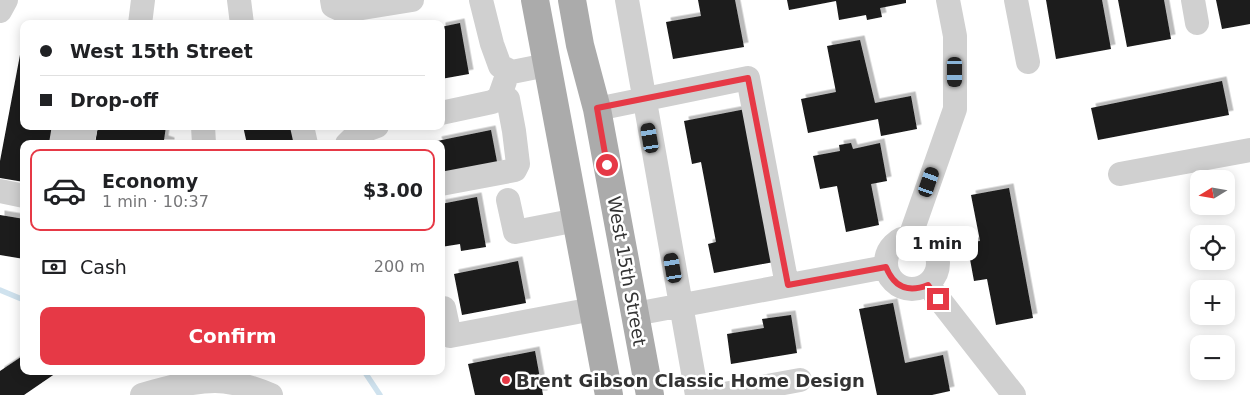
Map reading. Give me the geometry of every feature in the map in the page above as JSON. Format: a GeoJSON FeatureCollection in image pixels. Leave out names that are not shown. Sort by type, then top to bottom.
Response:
{"type":"FeatureCollection","features":[{"type":"Feature","properties":{"kind":"main road"},"geometry":{"type":"LineString","coordinates":[[535,0],[609,395]]}},
{"type":"Feature","properties":{"kind":"main road","name":"West 15th Street"},"geometry":{"type":"LineString","coordinates":[[572,0],[580,44],[597,108],[650,395]]}},
{"type":"Feature","properties":{"kind":"lane"},"geometry":{"type":"LineString","coordinates":[[0,11],[6,0]]}},
{"type":"Feature","properties":{"kind":"lane"},"geometry":{"type":"LineString","coordinates":[[140,20],[143,0]]}},
{"type":"Feature","properties":{"kind":"lane"},"geometry":{"type":"LineString","coordinates":[[239,0],[242,20]]}},
{"type":"Feature","properties":{"kind":"lane"},"geometry":{"type":"LineString","coordinates":[[332,0],[333,6],[344,11],[412,0]]}},
{"type":"Feature","properties":{"kind":"lane"},"geometry":{"type":"LineString","coordinates":[[481,0],[492,44],[500,66],[512,72],[547,65]]}},
{"type":"Feature","properties":{"kind":"lane"},"geometry":{"type":"LineString","coordinates":[[626,0],[696,395]]}},
{"type":"Feature","properties":{"kind":"lane"},"geometry":{"type":"LineString","coordinates":[[910,237],[955,109],[955,36],[948,0]]}},
{"type":"Feature","properties":{"kind":"lane"},"geometry":{"type":"LineString","coordinates":[[1016,0],[1028,62]]}},
{"type":"Feature","properties":{"kind":"lane"},"geometry":{"type":"LineString","coordinates":[[1193,0],[1197,23]]}},
{"type":"Feature","properties":{"kind":"lane"},"geometry":{"type":"LineString","coordinates":[[445,112],[492,102],[501,94],[507,69]]}},
{"type":"Feature","properties":{"kind":"lane"},"geometry":{"type":"LineString","coordinates":[[597,108],[748,78],[788,285]]}},
{"type":"Feature","properties":{"kind":"lane"},"geometry":{"type":"LineString","coordinates":[[445,183],[515,170],[518,164],[514,131],[508,99],[501,94]]}},
{"type":"Feature","properties":{"kind":"lane"},"geometry":{"type":"LineString","coordinates":[[351,140],[358,133],[366,130]]}},
{"type":"Feature","properties":{"kind":"lane"},"geometry":{"type":"LineString","coordinates":[[1120,174],[1250,150]]}},
{"type":"Feature","properties":{"kind":"lane"},"geometry":{"type":"LineString","coordinates":[[0,191],[20,195]]}},
{"type":"Feature","properties":{"kind":"lane"},"geometry":{"type":"LineString","coordinates":[[508,200],[515,232],[577,220]]}},
{"type":"Feature","properties":{"kind":"lane"},"geometry":{"type":"LineString","coordinates":[[910,237],[924,239],[934,248],[938,261],[936,274],[928,285],[918,289],[907,289],[897,285],[890,278],[886,267],[891,247],[900,240],[910,237]]}},
{"type":"Feature","properties":{"kind":"lane"},"geometry":{"type":"LineString","coordinates":[[635,314],[886,267]]}},
{"type":"Feature","properties":{"kind":"lane"},"geometry":{"type":"LineString","coordinates":[[928,285],[1014,395]]}},
{"type":"Feature","properties":{"kind":"lane"},"geometry":{"type":"LineString","coordinates":[[445,313],[450,336],[593,309]]}},
{"type":"Feature","properties":{"kind":"lane"},"geometry":{"type":"LineString","coordinates":[[720,395],[800,380]]}},
{"type":"Feature","properties":{"kind":"lane"},"geometry":{"type":"LineString","coordinates":[[142,395],[177,391],[214,381],[256,389],[271,395]]}},
{"type":"Feature","properties":{"kind":"building"},"geometry":{"type":"Polygon","coordinates":[[[698,0],[735,0],[744,47],[673,59],[666,22],[701,16],[698,0]]]}},
{"type":"Feature","properties":{"kind":"building"},"geometry":{"type":"Polygon","coordinates":[[[787,0],[906,0],[906,3],[880,8],[882,17],[867,20],[866,15],[839,20],[836,1],[789,10],[787,0]]]}},
{"type":"Feature","properties":{"kind":"building"},"geometry":{"type":"Polygon","coordinates":[[[1046,0],[1102,0],[1111,49],[1056,59],[1046,0]]]}},
{"type":"Feature","properties":{"kind":"building"},"geometry":{"type":"Polygon","coordinates":[[[1118,0],[1164,0],[1171,39],[1127,47],[1118,0]]]}},
{"type":"Feature","properties":{"kind":"building"},"geometry":{"type":"Polygon","coordinates":[[[1216,0],[1250,0],[1250,24],[1222,29],[1216,0]]]}},
{"type":"Feature","properties":{"kind":"building"},"geometry":{"type":"Polygon","coordinates":[[[460,23],[469,74],[445,78],[445,26],[460,23]]]}},
{"type":"Feature","properties":{"kind":"building"},"geometry":{"type":"Polygon","coordinates":[[[860,40],[875,103],[911,96],[917,129],[881,136],[878,119],[808,133],[801,99],[836,92],[827,46],[860,40]]]}},
{"type":"Feature","properties":{"kind":"building"},"geometry":{"type":"Polygon","coordinates":[[[20,55],[20,130],[56,130],[55,140],[20,140],[20,181],[0,178],[0,161],[20,55]]]}},
{"type":"Feature","properties":{"kind":"building"},"geometry":{"type":"Polygon","coordinates":[[[1222,81],[1229,115],[1098,140],[1091,108],[1222,81]]]}},
{"type":"Feature","properties":{"kind":"building"},"geometry":{"type":"Polygon","coordinates":[[[746,109],[774,262],[714,273],[708,244],[716,242],[701,162],[692,164],[684,121],[746,109]]]}},
{"type":"Feature","properties":{"kind":"building"},"geometry":{"type":"Polygon","coordinates":[[[97,130],[165,130],[164,140],[96,140],[97,130]]]}},
{"type":"Feature","properties":{"kind":"building"},"geometry":{"type":"Polygon","coordinates":[[[244,130],[297,130],[298,140],[246,140],[244,130]]]}},
{"type":"Feature","properties":{"kind":"building"},"geometry":{"type":"Polygon","coordinates":[[[491,130],[498,167],[445,178],[445,140],[442,140],[491,130]]]}},
{"type":"Feature","properties":{"kind":"building"},"geometry":{"type":"Polygon","coordinates":[[[851,143],[853,149],[880,143],[887,181],[871,184],[879,225],[846,232],[837,186],[820,189],[813,156],[840,151],[839,145],[851,143]]]}},
{"type":"Feature","properties":{"kind":"building"},"geometry":{"type":"Polygon","coordinates":[[[1009,188],[1033,318],[996,325],[987,279],[974,281],[967,243],[980,241],[971,195],[1009,188]]]}},
{"type":"Feature","properties":{"kind":"building"},"geometry":{"type":"Polygon","coordinates":[[[477,197],[486,247],[461,251],[460,244],[445,246],[445,203],[477,197]]]}},
{"type":"Feature","properties":{"kind":"building"},"geometry":{"type":"Polygon","coordinates":[[[0,215],[20,218],[20,258],[0,255],[0,215]]]}},
{"type":"Feature","properties":{"kind":"building"},"geometry":{"type":"Polygon","coordinates":[[[518,261],[526,303],[462,315],[454,274],[518,261]]]}},
{"type":"Feature","properties":{"kind":"building"},"geometry":{"type":"Polygon","coordinates":[[[893,303],[905,363],[943,355],[950,391],[932,395],[877,395],[859,309],[893,303]]]}},
{"type":"Feature","properties":{"kind":"building"},"geometry":{"type":"Polygon","coordinates":[[[791,315],[797,353],[731,364],[727,334],[764,328],[762,319],[791,315]]]}},
{"type":"Feature","properties":{"kind":"building","name":"Brent Gibson Classic Home Design"},"geometry":{"type":"Polygon","coordinates":[[[535,351],[543,395],[475,395],[468,364],[535,351]]]}},
{"type":"Feature","properties":{"kind":"building"},"geometry":{"type":"Polygon","coordinates":[[[20,358],[20,375],[53,375],[24,395],[0,395],[0,371],[20,358]]]}},
{"type":"Feature","properties":{"kind":"waterway"},"geometry":{"type":"LineString","coordinates":[[0,290],[20,298]]}},
{"type":"Feature","properties":{"kind":"waterway"},"geometry":{"type":"LineString","coordinates":[[367,375],[380,395]]}},
{"type":"Feature","properties":{"kind":"place","name":"Brent Gibson Classic Home Design"},"geometry":{"type":"Point","coordinates":[506,380]}},
{"type":"Feature","properties":{"kind":"route"},"geometry":{"type":"LineString","coordinates":[[607,165],[597,108],[748,78],[788,285],[886,267],[890,278],[897,285],[907,289],[918,289],[928,285],[938,299]]}}]}
